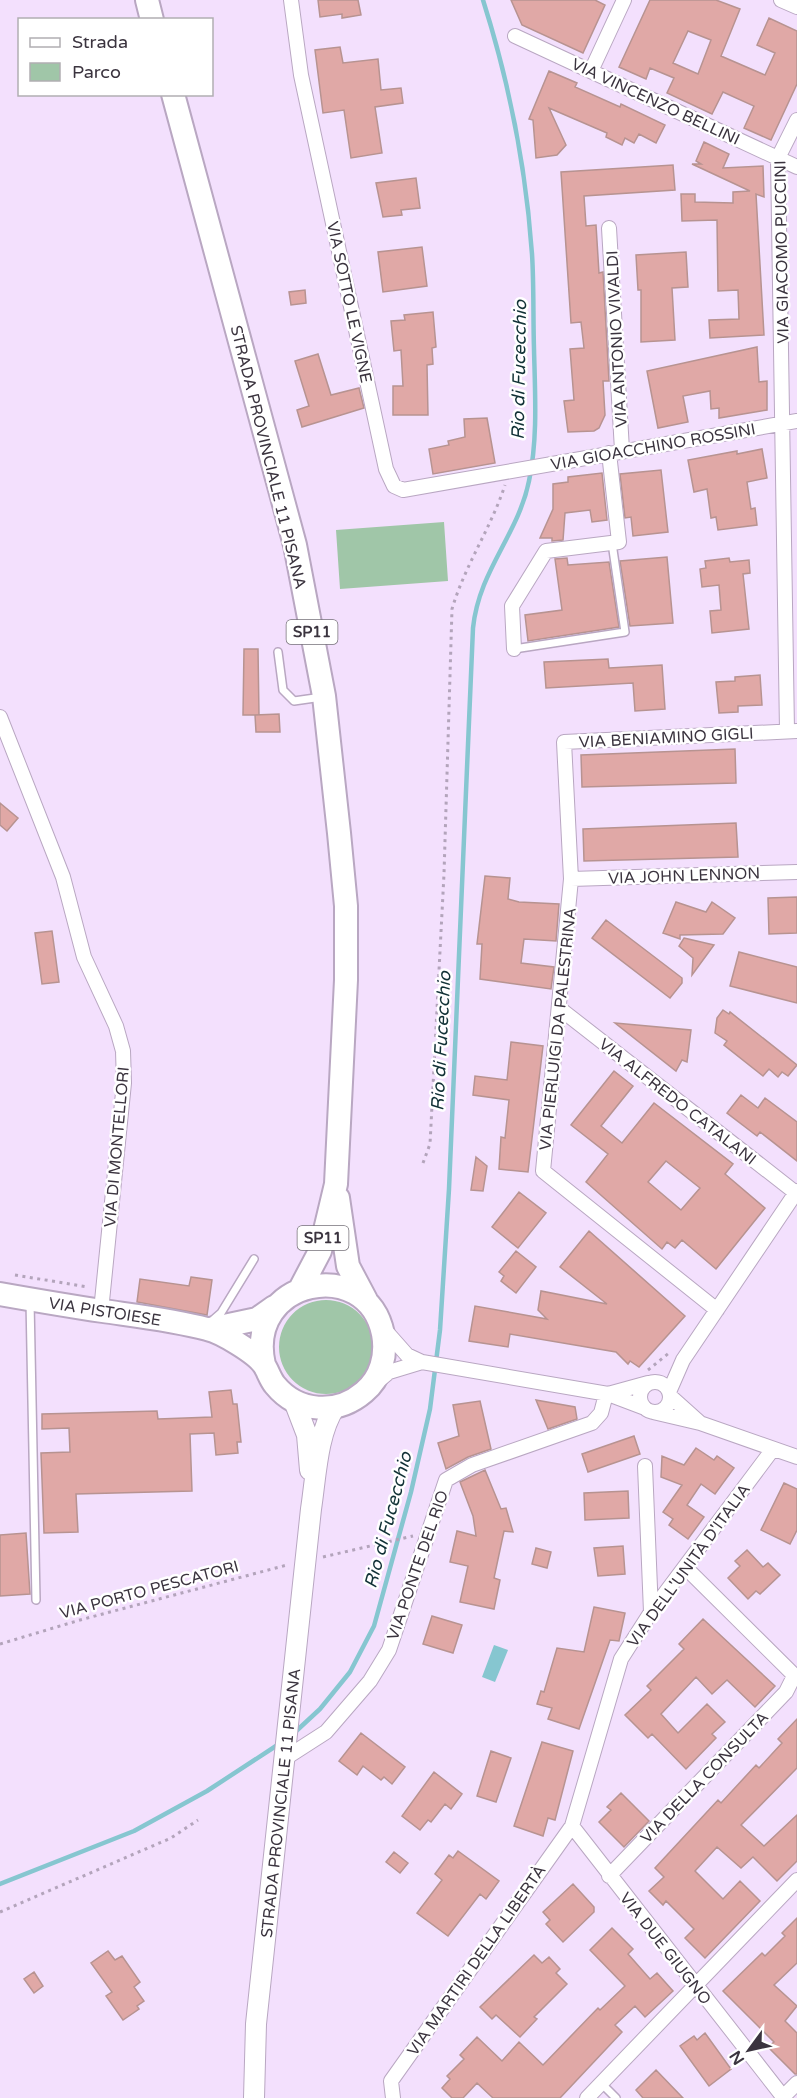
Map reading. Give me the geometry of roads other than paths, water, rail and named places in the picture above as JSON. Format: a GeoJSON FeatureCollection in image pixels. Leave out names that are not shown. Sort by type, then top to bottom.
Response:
{"type":"FeatureCollection","features":[{"type":"Feature","properties":{"kind":"main road"},"geometry":{"type":"LineString","coordinates":[[147,0],[152,18]]}},
{"type":"Feature","properties":{"kind":"main road","name":"STRADA PROVINCIALE 11 PISANA"},"geometry":{"type":"LineString","coordinates":[[174,96],[295,545],[324,696],[346,906],[342,1093],[336,1184],[320,1251],[300,1289]]}},
{"type":"Feature","properties":{"kind":"main road","name":"STRADA PROVINCIALE 11 PISANA"},"geometry":{"type":"LineString","coordinates":[[336,1184],[348,1266],[354,1282],[374,1314]]}},
{"type":"Feature","properties":{"kind":"main road"},"geometry":{"type":"LineString","coordinates":[[318,1285],[337,1287],[354,1293],[374,1314],[384,1340],[384,1357],[378,1374],[368,1388],[358,1397],[335,1407],[314,1407],[294,1401],[276,1386],[264,1365],[263,1333],[278,1304],[300,1289],[318,1285]]}},
{"type":"Feature","properties":{"kind":"main road","name":"VIA PISTOIESE"},"geometry":{"type":"LineString","coordinates":[[0,1294],[207,1329],[252,1353],[264,1365]]}},
{"type":"Feature","properties":{"kind":"main road","name":"VIA PISTOIESE"},"geometry":{"type":"LineString","coordinates":[[207,1329],[257,1319],[278,1304]]}},
{"type":"Feature","properties":{"kind":"main road","name":"STRADA PROVINCIALE 11 PISANA"},"geometry":{"type":"LineString","coordinates":[[254,2098],[256,2024],[310,1509],[308,1434],[294,1401]]}},
{"type":"Feature","properties":{"kind":"main road","name":"STRADA PROVINCIALE 11 PISANA"},"geometry":{"type":"LineString","coordinates":[[310,1509],[329,1416],[335,1407]]}},
{"type":"Feature","properties":{"kind":"street","name":"VIA SOTTO LE VIGNE"},"geometry":{"type":"LineString","coordinates":[[291,0],[301,75],[386,469],[394,486],[403,490],[516,469]]}},
{"type":"Feature","properties":{"kind":"street"},"geometry":{"type":"LineString","coordinates":[[591,71],[624,0]]}},
{"type":"Feature","properties":{"kind":"street"},"geometry":{"type":"LineString","coordinates":[[781,0],[797,7]]}},
{"type":"Feature","properties":{"kind":"street","name":"VIA VINCENZO BELLINI"},"geometry":{"type":"LineString","coordinates":[[515,36],[797,166]]}},
{"type":"Feature","properties":{"kind":"street","name":"VIA GIACOMO PUCCINI"},"geometry":{"type":"LineString","coordinates":[[792,731],[790,423],[778,158],[797,120]]}},
{"type":"Feature","properties":{"kind":"street","name":"VIA ANTONIO VIVALDI"},"geometry":{"type":"LineString","coordinates":[[609,228],[619,542],[612,543]]}},
{"type":"Feature","properties":{"kind":"street","name":"VIA GIOACCHINO ROSSINI"},"geometry":{"type":"LineString","coordinates":[[516,469],[790,423]]}},
{"type":"Feature","properties":{"kind":"street"},"geometry":{"type":"LineString","coordinates":[[514,649],[512,606],[546,551],[612,543]]}},
{"type":"Feature","properties":{"kind":"street","name":"VIA DI MONTELLORI"},"geometry":{"type":"LineString","coordinates":[[0,717],[63,877],[84,957],[116,1026],[123,1051],[124,1083],[101,1311]]}},
{"type":"Feature","properties":{"kind":"street","name":"VIA BENIAMINO GIGLI"},"geometry":{"type":"LineString","coordinates":[[572,879],[564,742],[792,731]]}},
{"type":"Feature","properties":{"kind":"street","name":"VIA JOHN LENNON"},"geometry":{"type":"LineString","coordinates":[[572,879],[797,872]]}},
{"type":"Feature","properties":{"kind":"street","name":"VIA PIERLUIGI DA PALESTRINA"},"geometry":{"type":"LineString","coordinates":[[572,879],[543,1170],[717,1310]]}},
{"type":"Feature","properties":{"kind":"street","name":"VIA ALFREDO CATALANI"},"geometry":{"type":"LineString","coordinates":[[560,1008],[796,1192]]}},
{"type":"Feature","properties":{"kind":"street"},"geometry":{"type":"LineString","coordinates":[[649,1410],[666,1408],[683,1360],[796,1192]]}},
{"type":"Feature","properties":{"kind":"street"},"geometry":{"type":"LineString","coordinates":[[374,1314],[407,1355],[422,1362],[607,1394],[649,1410],[700,1423],[797,1457]]}},
{"type":"Feature","properties":{"kind":"street"},"geometry":{"type":"LineString","coordinates":[[607,1394],[647,1380],[662,1378],[683,1360]]}},
{"type":"Feature","properties":{"kind":"street"},"geometry":{"type":"LineString","coordinates":[[368,1388],[389,1372],[422,1362]]}},
{"type":"Feature","properties":{"kind":"street"},"geometry":{"type":"LineString","coordinates":[[647,1380],[663,1384],[670,1394],[700,1423]]}},
{"type":"Feature","properties":{"kind":"street"},"geometry":{"type":"LineString","coordinates":[[647,1380],[640,1394],[649,1410]]}},
{"type":"Feature","properties":{"kind":"street","name":"VIA PONTE DEL RIO"},"geometry":{"type":"LineString","coordinates":[[283,1767],[326,1732],[370,1681],[389,1650],[446,1480],[472,1465],[592,1423],[601,1413],[607,1394]]}},
{"type":"Feature","properties":{"kind":"street","name":"VIA DELL'UNITÀ D'ITALIA"},"geometry":{"type":"LineString","coordinates":[[572,1826],[621,1659],[651,1612],[773,1449]]}},
{"type":"Feature","properties":{"kind":"street"},"geometry":{"type":"LineString","coordinates":[[645,1466],[651,1612]]}},
{"type":"Feature","properties":{"kind":"street"},"geometry":{"type":"LineString","coordinates":[[686,1568],[796,1677]]}},
{"type":"Feature","properties":{"kind":"street","name":"VIA DELLA CONSULTA"},"geometry":{"type":"LineString","coordinates":[[609,1876],[786,1692],[796,1677]]}},
{"type":"Feature","properties":{"kind":"street","name":"VIA DUE GIUGNO"},"geometry":{"type":"LineString","coordinates":[[572,1826],[783,2098]]}},
{"type":"Feature","properties":{"kind":"street","name":"VIA MARTIRI DELLA LIBERTÀ"},"geometry":{"type":"LineString","coordinates":[[393,2098],[392,2081],[572,1826]]}},
{"type":"Feature","properties":{"kind":"street"},"geometry":{"type":"LineString","coordinates":[[587,2098],[797,1880]]}},
{"type":"Feature","properties":{"kind":"street"},"geometry":{"type":"LineString","coordinates":[[783,2098],[797,2083]]}},
{"type":"Feature","properties":{"kind":"lane"},"geometry":{"type":"LineString","coordinates":[[514,649],[625,632],[612,543]]}},
{"type":"Feature","properties":{"kind":"lane"},"geometry":{"type":"LineString","coordinates":[[278,651],[284,690],[294,701],[324,696]]}},
{"type":"Feature","properties":{"kind":"lane"},"geometry":{"type":"LineString","coordinates":[[207,1329],[221,1313],[254,1259]]}},
{"type":"Feature","properties":{"kind":"lane"},"geometry":{"type":"LineString","coordinates":[[30,1299],[36,1600]]}},
{"type":"Feature","properties":{"kind":"lane"},"geometry":{"type":"LineString","coordinates":[[601,2083],[616,2098]]}},
{"type":"Feature","properties":{"kind":"waterway","name":"Rio di Fucecchio"},"geometry":{"type":"LineString","coordinates":[[293,1734],[320,1709],[350,1672],[374,1626],[411,1492],[430,1409],[440,1330],[449,1189],[473,628],[477,607],[490,570],[524,500],[532,465],[535,432],[533,266],[529,222],[515,126],[501,62],[483,0]]}},
{"type":"Feature","properties":{"kind":"waterway","name":"Rio di Fucecchio"},"geometry":{"type":"LineString","coordinates":[[0,1884],[134,1831],[207,1791],[279,1744]]}}]}
